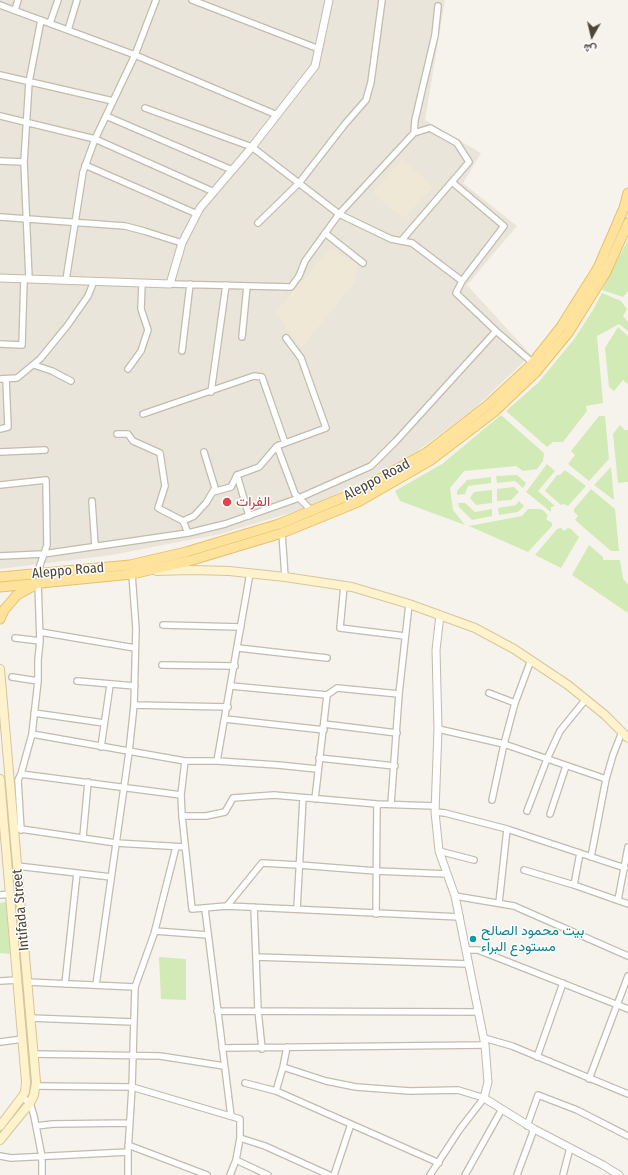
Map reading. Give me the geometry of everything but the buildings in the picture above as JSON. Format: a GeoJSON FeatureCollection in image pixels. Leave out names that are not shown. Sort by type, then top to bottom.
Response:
{"type":"FeatureCollection","features":[{"type":"Feature","properties":{"kind":"main road","name":"Aleppo Road"},"geometry":{"type":"LineString","coordinates":[[0,587],[38,578],[130,565],[186,552],[257,531],[279,524],[354,493],[426,453],[488,405],[533,363],[561,327],[598,268],[624,208],[628,193]]}},
{"type":"Feature","properties":{"kind":"main road","name":"Aleppo Road"},"geometry":{"type":"LineString","coordinates":[[0,577],[38,578],[132,574],[189,561],[282,533],[358,502],[432,460],[494,412],[536,372],[568,333],[606,272],[628,223]]}},
{"type":"Feature","properties":{"kind":"main road"},"geometry":{"type":"LineString","coordinates":[[146,571],[192,570],[250,573],[344,586],[390,597],[475,628],[514,649],[568,685],[605,715],[625,735]]}},
{"type":"Feature","properties":{"kind":"main road"},"geometry":{"type":"LineString","coordinates":[[0,620],[4,610],[17,594],[38,578]]}},
{"type":"Feature","properties":{"kind":"main road","name":"Intifada Street"},"geometry":{"type":"LineString","coordinates":[[0,669],[16,831],[15,847],[35,1083],[34,1095],[30,1103],[0,1140]]}},
{"type":"Feature","properties":{"kind":"main road","name":"Intifada Street"},"geometry":{"type":"LineString","coordinates":[[0,779],[3,848],[10,894],[26,1080],[25,1092],[0,1126]]}},
{"type":"Feature","properties":{"kind":"street"},"geometry":{"type":"LineString","coordinates":[[15,10],[18,0]]}},
{"type":"Feature","properties":{"kind":"street"},"geometry":{"type":"LineString","coordinates":[[50,23],[58,0]]}},
{"type":"Feature","properties":{"kind":"street"},"geometry":{"type":"LineString","coordinates":[[68,30],[77,0]]}},
{"type":"Feature","properties":{"kind":"street"},"geometry":{"type":"LineString","coordinates":[[66,280],[74,223],[85,165],[95,139],[135,55],[156,0]]}},
{"type":"Feature","properties":{"kind":"street"},"geometry":{"type":"LineString","coordinates":[[192,0],[319,49]]}},
{"type":"Feature","properties":{"kind":"street"},"geometry":{"type":"LineString","coordinates":[[170,284],[182,243],[200,208],[252,147],[315,66],[327,0]]}},
{"type":"Feature","properties":{"kind":"street"},"geometry":{"type":"LineString","coordinates":[[258,224],[299,183],[345,124],[366,100],[371,82],[382,0]]}},
{"type":"Feature","properties":{"kind":"street"},"geometry":{"type":"LineString","coordinates":[[0,5],[135,55],[277,115]]}},
{"type":"Feature","properties":{"kind":"street"},"geometry":{"type":"LineString","coordinates":[[414,133],[415,120],[435,35],[438,6]]}},
{"type":"Feature","properties":{"kind":"street"},"geometry":{"type":"LineString","coordinates":[[0,344],[22,345],[27,279],[24,162],[29,82],[41,20]]}},
{"type":"Feature","properties":{"kind":"street"},"geometry":{"type":"LineString","coordinates":[[0,75],[113,101]]}},
{"type":"Feature","properties":{"kind":"street"},"geometry":{"type":"LineString","coordinates":[[145,108],[252,147],[339,214],[391,240],[412,243],[462,281]]}},
{"type":"Feature","properties":{"kind":"street"},"geometry":{"type":"LineString","coordinates":[[0,116],[95,139],[214,192]]}},
{"type":"Feature","properties":{"kind":"street"},"geometry":{"type":"LineString","coordinates":[[106,116],[232,170]]}},
{"type":"Feature","properties":{"kind":"street"},"geometry":{"type":"LineString","coordinates":[[0,278],[291,287],[299,276],[304,261],[339,214],[414,133],[430,128],[457,143],[470,162],[401,241]]}},
{"type":"Feature","properties":{"kind":"street"},"geometry":{"type":"LineString","coordinates":[[0,161],[24,162]]}},
{"type":"Feature","properties":{"kind":"street"},"geometry":{"type":"LineString","coordinates":[[85,165],[197,214]]}},
{"type":"Feature","properties":{"kind":"street"},"geometry":{"type":"LineString","coordinates":[[452,182],[504,226],[462,281],[456,293],[496,331],[533,363]]}},
{"type":"Feature","properties":{"kind":"street"},"geometry":{"type":"LineString","coordinates":[[0,217],[125,226],[182,243]]}},
{"type":"Feature","properties":{"kind":"street"},"geometry":{"type":"LineString","coordinates":[[325,233],[363,263]]}},
{"type":"Feature","properties":{"kind":"street"},"geometry":{"type":"LineString","coordinates":[[0,429],[8,427],[3,379],[17,378],[40,359],[67,326],[88,296],[94,281]]}},
{"type":"Feature","properties":{"kind":"street"},"geometry":{"type":"LineString","coordinates":[[128,369],[140,351],[148,330],[141,309],[142,283]]}},
{"type":"Feature","properties":{"kind":"street"},"geometry":{"type":"LineString","coordinates":[[182,351],[190,284]]}},
{"type":"Feature","properties":{"kind":"street"},"geometry":{"type":"LineString","coordinates":[[211,392],[226,285]]}},
{"type":"Feature","properties":{"kind":"street"},"geometry":{"type":"LineString","coordinates":[[242,337],[247,286]]}},
{"type":"Feature","properties":{"kind":"street"},"geometry":{"type":"LineString","coordinates":[[0,556],[43,554],[188,533],[225,524],[299,498],[371,466],[396,441],[496,331]]}},
{"type":"Feature","properties":{"kind":"street"},"geometry":{"type":"LineString","coordinates":[[213,492],[231,487],[237,475],[258,467],[277,446],[326,428],[301,358],[286,338]]}},
{"type":"Feature","properties":{"kind":"street"},"geometry":{"type":"LineString","coordinates":[[34,365],[52,371],[72,381]]}},
{"type":"Feature","properties":{"kind":"street"},"geometry":{"type":"LineString","coordinates":[[143,414],[211,392],[254,376],[262,377],[285,443]]}},
{"type":"Feature","properties":{"kind":"street"},"geometry":{"type":"LineString","coordinates":[[117,434],[128,434],[133,441],[160,453],[166,486],[158,508],[183,521],[188,533]]}},
{"type":"Feature","properties":{"kind":"street"},"geometry":{"type":"LineString","coordinates":[[277,446],[295,494],[312,511]]}},
{"type":"Feature","properties":{"kind":"street"},"geometry":{"type":"LineString","coordinates":[[0,452],[45,450]]}},
{"type":"Feature","properties":{"kind":"street"},"geometry":{"type":"LineString","coordinates":[[183,521],[194,516],[206,503],[215,488],[204,452]]}},
{"type":"Feature","properties":{"kind":"street"},"geometry":{"type":"LineString","coordinates":[[237,475],[249,516]]}},
{"type":"Feature","properties":{"kind":"street"},"geometry":{"type":"LineString","coordinates":[[0,485],[46,480],[47,545],[43,554],[38,578],[40,632],[38,681],[32,734],[18,780],[16,831]]}},
{"type":"Feature","properties":{"kind":"street"},"geometry":{"type":"LineString","coordinates":[[92,501],[95,546]]}},
{"type":"Feature","properties":{"kind":"street"},"geometry":{"type":"LineString","coordinates":[[282,533],[285,577]]}},
{"type":"Feature","properties":{"kind":"street"},"geometry":{"type":"LineString","coordinates":[[217,761],[228,707],[250,573]]}},
{"type":"Feature","properties":{"kind":"street"},"geometry":{"type":"LineString","coordinates":[[96,985],[129,752],[134,705],[136,629],[132,574]]}},
{"type":"Feature","properties":{"kind":"street"},"geometry":{"type":"LineString","coordinates":[[344,586],[340,628],[405,636]]}},
{"type":"Feature","properties":{"kind":"street"},"geometry":{"type":"LineString","coordinates":[[392,804],[399,694],[409,604]]}},
{"type":"Feature","properties":{"kind":"street"},"geometry":{"type":"LineString","coordinates":[[430,1175],[460,1130],[484,1098],[488,1082],[484,1042],[460,917],[455,896],[439,851],[435,809],[438,729],[436,650],[440,615]]}},
{"type":"Feature","properties":{"kind":"street"},"geometry":{"type":"LineString","coordinates":[[163,625],[241,627]]}},
{"type":"Feature","properties":{"kind":"street"},"geometry":{"type":"LineString","coordinates":[[40,632],[135,648]]}},
{"type":"Feature","properties":{"kind":"street"},"geometry":{"type":"LineString","coordinates":[[15,638],[40,641]]}},
{"type":"Feature","properties":{"kind":"street"},"geometry":{"type":"LineString","coordinates":[[238,648],[327,658]]}},
{"type":"Feature","properties":{"kind":"street"},"geometry":{"type":"LineString","coordinates":[[492,800],[504,744],[515,703],[531,660]]}},
{"type":"Feature","properties":{"kind":"street"},"geometry":{"type":"LineString","coordinates":[[162,665],[235,666]]}},
{"type":"Feature","properties":{"kind":"street"},"geometry":{"type":"LineString","coordinates":[[12,677],[38,681]]}},
{"type":"Feature","properties":{"kind":"street"},"geometry":{"type":"LineString","coordinates":[[77,681],[135,686]]}},
{"type":"Feature","properties":{"kind":"street"},"geometry":{"type":"LineString","coordinates":[[101,747],[110,685]]}},
{"type":"Feature","properties":{"kind":"street"},"geometry":{"type":"LineString","coordinates":[[231,686],[327,695],[337,688],[399,694]]}},
{"type":"Feature","properties":{"kind":"street"},"geometry":{"type":"LineString","coordinates":[[489,694],[515,703]]}},
{"type":"Feature","properties":{"kind":"street"},"geometry":{"type":"LineString","coordinates":[[315,799],[317,769],[324,727],[327,695]]}},
{"type":"Feature","properties":{"kind":"street"},"geometry":{"type":"LineString","coordinates":[[527,811],[547,759],[560,731],[586,699]]}},
{"type":"Feature","properties":{"kind":"street"},"geometry":{"type":"LineString","coordinates":[[134,705],[228,707]]}},
{"type":"Feature","properties":{"kind":"street"},"geometry":{"type":"LineString","coordinates":[[34,713],[104,723]]}},
{"type":"Feature","properties":{"kind":"street"},"geometry":{"type":"LineString","coordinates":[[225,719],[396,733]]}},
{"type":"Feature","properties":{"kind":"street"},"geometry":{"type":"LineString","coordinates":[[438,729],[504,744],[606,779]]}},
{"type":"Feature","properties":{"kind":"street"},"geometry":{"type":"LineString","coordinates":[[32,734],[186,761],[217,761],[317,769]]}},
{"type":"Feature","properties":{"kind":"street"},"geometry":{"type":"LineString","coordinates":[[591,857],[606,779],[613,755],[625,735]]}},
{"type":"Feature","properties":{"kind":"street"},"geometry":{"type":"LineString","coordinates":[[319,758],[395,766]]}},
{"type":"Feature","properties":{"kind":"street"},"geometry":{"type":"LineString","coordinates":[[186,761],[181,795],[184,847],[192,909],[227,906],[460,917]]}},
{"type":"Feature","properties":{"kind":"street"},"geometry":{"type":"LineString","coordinates":[[550,814],[566,766]]}},
{"type":"Feature","properties":{"kind":"street"},"geometry":{"type":"LineString","coordinates":[[21,774],[181,795]]}},
{"type":"Feature","properties":{"kind":"street"},"geometry":{"type":"LineString","coordinates":[[83,837],[88,782]]}},
{"type":"Feature","properties":{"kind":"street"},"geometry":{"type":"LineString","coordinates":[[182,816],[206,816],[225,812],[232,798],[274,795],[392,804],[435,809],[507,829],[625,868]]}},
{"type":"Feature","properties":{"kind":"street"},"geometry":{"type":"LineString","coordinates":[[297,909],[304,798]]}},
{"type":"Feature","properties":{"kind":"street"},"geometry":{"type":"LineString","coordinates":[[376,914],[377,804]]}},
{"type":"Feature","properties":{"kind":"street"},"geometry":{"type":"LineString","coordinates":[[499,903],[507,829]]}},
{"type":"Feature","properties":{"kind":"street"},"geometry":{"type":"LineString","coordinates":[[2,835],[16,831],[83,837],[116,843],[184,847]]}},
{"type":"Feature","properties":{"kind":"street"},"geometry":{"type":"LineString","coordinates":[[3,848],[15,847]]}},
{"type":"Feature","properties":{"kind":"street"},"geometry":{"type":"LineString","coordinates":[[128,1175],[135,988],[154,931],[176,847]]}},
{"type":"Feature","properties":{"kind":"street"},"geometry":{"type":"LineString","coordinates":[[618,900],[628,847]]}},
{"type":"Feature","properties":{"kind":"street"},"geometry":{"type":"LineString","coordinates":[[439,851],[474,860]]}},
{"type":"Feature","properties":{"kind":"street"},"geometry":{"type":"LineString","coordinates":[[574,885],[580,853]]}},
{"type":"Feature","properties":{"kind":"street"},"geometry":{"type":"LineString","coordinates":[[227,906],[262,863],[376,871],[447,874]]}},
{"type":"Feature","properties":{"kind":"street"},"geometry":{"type":"LineString","coordinates":[[17,866],[111,877]]}},
{"type":"Feature","properties":{"kind":"street"},"geometry":{"type":"LineString","coordinates":[[524,870],[574,885],[628,904]]}},
{"type":"Feature","properties":{"kind":"street"},"geometry":{"type":"LineString","coordinates":[[66,984],[77,873]]}},
{"type":"Feature","properties":{"kind":"street"},"geometry":{"type":"LineString","coordinates":[[0,895],[10,894]]}},
{"type":"Feature","properties":{"kind":"street"},"geometry":{"type":"LineString","coordinates":[[455,896],[514,906],[628,956]]}},
{"type":"Feature","properties":{"kind":"street"},"geometry":{"type":"LineString","coordinates":[[254,907],[258,1010],[262,1049]]}},
{"type":"Feature","properties":{"kind":"street"},"geometry":{"type":"LineString","coordinates":[[205,909],[231,1116]]}},
{"type":"Feature","properties":{"kind":"street"},"geometry":{"type":"LineString","coordinates":[[154,931],[208,935]]}},
{"type":"Feature","properties":{"kind":"street"},"geometry":{"type":"LineString","coordinates":[[467,950],[478,950],[628,1009]]}},
{"type":"Feature","properties":{"kind":"street"},"geometry":{"type":"LineString","coordinates":[[256,957],[469,964]]}},
{"type":"Feature","properties":{"kind":"street"},"geometry":{"type":"LineString","coordinates":[[589,1078],[628,976]]}},
{"type":"Feature","properties":{"kind":"street"},"geometry":{"type":"LineString","coordinates":[[0,980],[18,980]]}},
{"type":"Feature","properties":{"kind":"street"},"geometry":{"type":"LineString","coordinates":[[27,982],[135,988]]}},
{"type":"Feature","properties":{"kind":"street"},"geometry":{"type":"LineString","coordinates":[[537,1056],[563,984]]}},
{"type":"Feature","properties":{"kind":"street"},"geometry":{"type":"LineString","coordinates":[[218,1011],[478,1012]]}},
{"type":"Feature","properties":{"kind":"street"},"geometry":{"type":"LineString","coordinates":[[30,1018],[134,1022]]}},
{"type":"Feature","properties":{"kind":"street"},"geometry":{"type":"LineString","coordinates":[[0,1042],[23,1039]]}},
{"type":"Feature","properties":{"kind":"street"},"geometry":{"type":"LineString","coordinates":[[222,1048],[262,1049],[287,1047],[484,1042],[512,1046],[628,1094]]}},
{"type":"Feature","properties":{"kind":"street"},"geometry":{"type":"LineString","coordinates":[[276,1091],[287,1047]]}},
{"type":"Feature","properties":{"kind":"street"},"geometry":{"type":"LineString","coordinates":[[33,1054],[160,1056],[224,1066]]}},
{"type":"Feature","properties":{"kind":"street"},"geometry":{"type":"LineString","coordinates":[[283,1067],[326,1081],[356,1087],[410,1091],[458,1090],[484,1098],[531,1127],[615,1174]]}},
{"type":"Feature","properties":{"kind":"street"},"geometry":{"type":"LineString","coordinates":[[26,1080],[35,1083],[132,1087],[194,1107],[240,1119],[240,1138],[236,1160],[230,1175]]}},
{"type":"Feature","properties":{"kind":"street"},"geometry":{"type":"LineString","coordinates":[[245,1083],[276,1091],[439,1163]]}},
{"type":"Feature","properties":{"kind":"street"},"geometry":{"type":"LineString","coordinates":[[517,1175],[531,1127],[538,1095],[577,1110],[628,1136]]}},
{"type":"Feature","properties":{"kind":"street"},"geometry":{"type":"LineString","coordinates":[[22,1097],[30,1103],[34,1116],[42,1156],[42,1175]]}},
{"type":"Feature","properties":{"kind":"street"},"geometry":{"type":"LineString","coordinates":[[465,1175],[502,1110]]}},
{"type":"Feature","properties":{"kind":"street"},"geometry":{"type":"LineString","coordinates":[[36,1126],[53,1124],[130,1123]]}},
{"type":"Feature","properties":{"kind":"street"},"geometry":{"type":"LineString","coordinates":[[334,1175],[351,1124]]}},
{"type":"Feature","properties":{"kind":"street"},"geometry":{"type":"LineString","coordinates":[[240,1138],[265,1146],[329,1175]]}},
{"type":"Feature","properties":{"kind":"street"},"geometry":{"type":"LineString","coordinates":[[0,1156],[11,1158],[128,1148],[207,1175]]}},
{"type":"Feature","properties":{"kind":"street"},"geometry":{"type":"LineString","coordinates":[[563,1175],[570,1148]]}},
{"type":"Feature","properties":{"kind":"street"},"geometry":{"type":"LineString","coordinates":[[236,1160],[268,1175]]}},
{"type":"Feature","properties":{"kind":"shaded area"},"geometry":{"type":"Polygon","coordinates":[[[0,0],[445,0],[425,120],[481,153],[463,183],[517,226],[467,285],[531,355],[474,409],[408,458],[313,506],[220,534],[112,555],[0,569],[0,0]]]}},
{"type":"Feature","properties":{"kind":"shaded area"},"geometry":{"type":"Polygon","coordinates":[[[402,158],[433,187],[403,219],[373,193],[402,158]]]}},
{"type":"Feature","properties":{"kind":"shaded area"},"geometry":{"type":"Polygon","coordinates":[[[330,248],[358,265],[355,282],[301,348],[275,313],[330,248]]]}},
{"type":"Feature","properties":{"kind":"green space"},"geometry":{"type":"Polygon","coordinates":[[[628,240],[628,291],[623,297],[602,290],[628,240]]]}},
{"type":"Feature","properties":{"kind":"green space"},"geometry":{"type":"Polygon","coordinates":[[[602,293],[621,301],[627,309],[623,316],[628,322],[628,331],[619,324],[597,336],[603,403],[586,406],[587,411],[563,442],[553,442],[547,447],[506,411],[538,383],[575,338],[602,293]]]}},
{"type":"Feature","properties":{"kind":"green space"},"geometry":{"type":"Polygon","coordinates":[[[618,327],[628,336],[628,384],[623,380],[614,391],[609,387],[605,348],[618,327]]]}},
{"type":"Feature","properties":{"kind":"green space"},"geometry":{"type":"Polygon","coordinates":[[[501,415],[544,453],[543,461],[537,469],[523,471],[516,466],[464,471],[450,488],[453,510],[465,525],[400,501],[395,491],[442,464],[501,415]]]}},
{"type":"Feature","properties":{"kind":"green space"},"geometry":{"type":"Polygon","coordinates":[[[599,416],[605,416],[609,459],[589,481],[568,464],[575,455],[571,451],[599,416]]]}},
{"type":"Feature","properties":{"kind":"green space"},"geometry":{"type":"Polygon","coordinates":[[[620,425],[625,430],[628,430],[628,482],[618,483],[613,434],[620,425]]]}},
{"type":"Feature","properties":{"kind":"green space"},"geometry":{"type":"Polygon","coordinates":[[[547,464],[555,471],[538,491],[555,506],[551,507],[551,512],[526,492],[547,464]]]}},
{"type":"Feature","properties":{"kind":"green space"},"geometry":{"type":"Polygon","coordinates":[[[611,467],[614,500],[594,485],[611,467]]]}},
{"type":"Feature","properties":{"kind":"green space"},"geometry":{"type":"Polygon","coordinates":[[[565,470],[586,486],[568,506],[564,504],[561,505],[545,491],[557,475],[560,475],[565,470]]]}},
{"type":"Feature","properties":{"kind":"green space"},"geometry":{"type":"Polygon","coordinates":[[[517,475],[526,483],[523,488],[515,481],[497,483],[496,476],[517,475]]]}},
{"type":"Feature","properties":{"kind":"green space"},"geometry":{"type":"Polygon","coordinates":[[[491,477],[491,483],[468,486],[465,494],[457,495],[457,491],[467,480],[491,477]]]}},
{"type":"Feature","properties":{"kind":"green space"},"geometry":{"type":"Polygon","coordinates":[[[514,487],[519,492],[511,500],[497,501],[497,489],[514,487]]]}},
{"type":"Feature","properties":{"kind":"green space"},"geometry":{"type":"Polygon","coordinates":[[[591,489],[615,509],[619,551],[611,551],[575,520],[578,516],[574,512],[574,509],[591,489]]]}},
{"type":"Feature","properties":{"kind":"green space"},"geometry":{"type":"Polygon","coordinates":[[[492,490],[492,503],[476,505],[470,498],[474,492],[492,490]]]}},
{"type":"Feature","properties":{"kind":"green space"},"geometry":{"type":"Polygon","coordinates":[[[519,501],[524,506],[518,512],[499,515],[498,508],[516,505],[519,501]]]}},
{"type":"Feature","properties":{"kind":"green space"},"geometry":{"type":"Polygon","coordinates":[[[458,503],[465,503],[475,512],[492,509],[492,516],[472,520],[459,507],[458,503]]]}},
{"type":"Feature","properties":{"kind":"green space"},"geometry":{"type":"Polygon","coordinates":[[[528,509],[541,509],[544,511],[548,516],[546,519],[552,523],[552,526],[528,552],[469,526],[522,516],[528,509]]]}},
{"type":"Feature","properties":{"kind":"green space"},"geometry":{"type":"Polygon","coordinates":[[[561,528],[564,531],[568,528],[571,529],[579,537],[561,568],[535,555],[557,529],[561,528]]]}},
{"type":"Feature","properties":{"kind":"green space"},"geometry":{"type":"Polygon","coordinates":[[[589,545],[603,557],[603,560],[620,560],[623,579],[628,584],[628,613],[572,575],[589,545]]]}},
{"type":"Feature","properties":{"kind":"green space"},"geometry":{"type":"Polygon","coordinates":[[[6,902],[10,954],[0,953],[0,903],[6,902]]]}},
{"type":"Feature","properties":{"kind":"green space"},"geometry":{"type":"Polygon","coordinates":[[[159,957],[186,959],[186,1000],[161,999],[159,957]]]}},
{"type":"Feature","properties":{"kind":"place","name":"الفرات"},"geometry":{"type":"Point","coordinates":[227,502]}},
{"type":"Feature","properties":{"kind":"place","name":"بيت محمود الصالح مستودع البراء"},"geometry":{"type":"Point","coordinates":[473,939]}}]}
